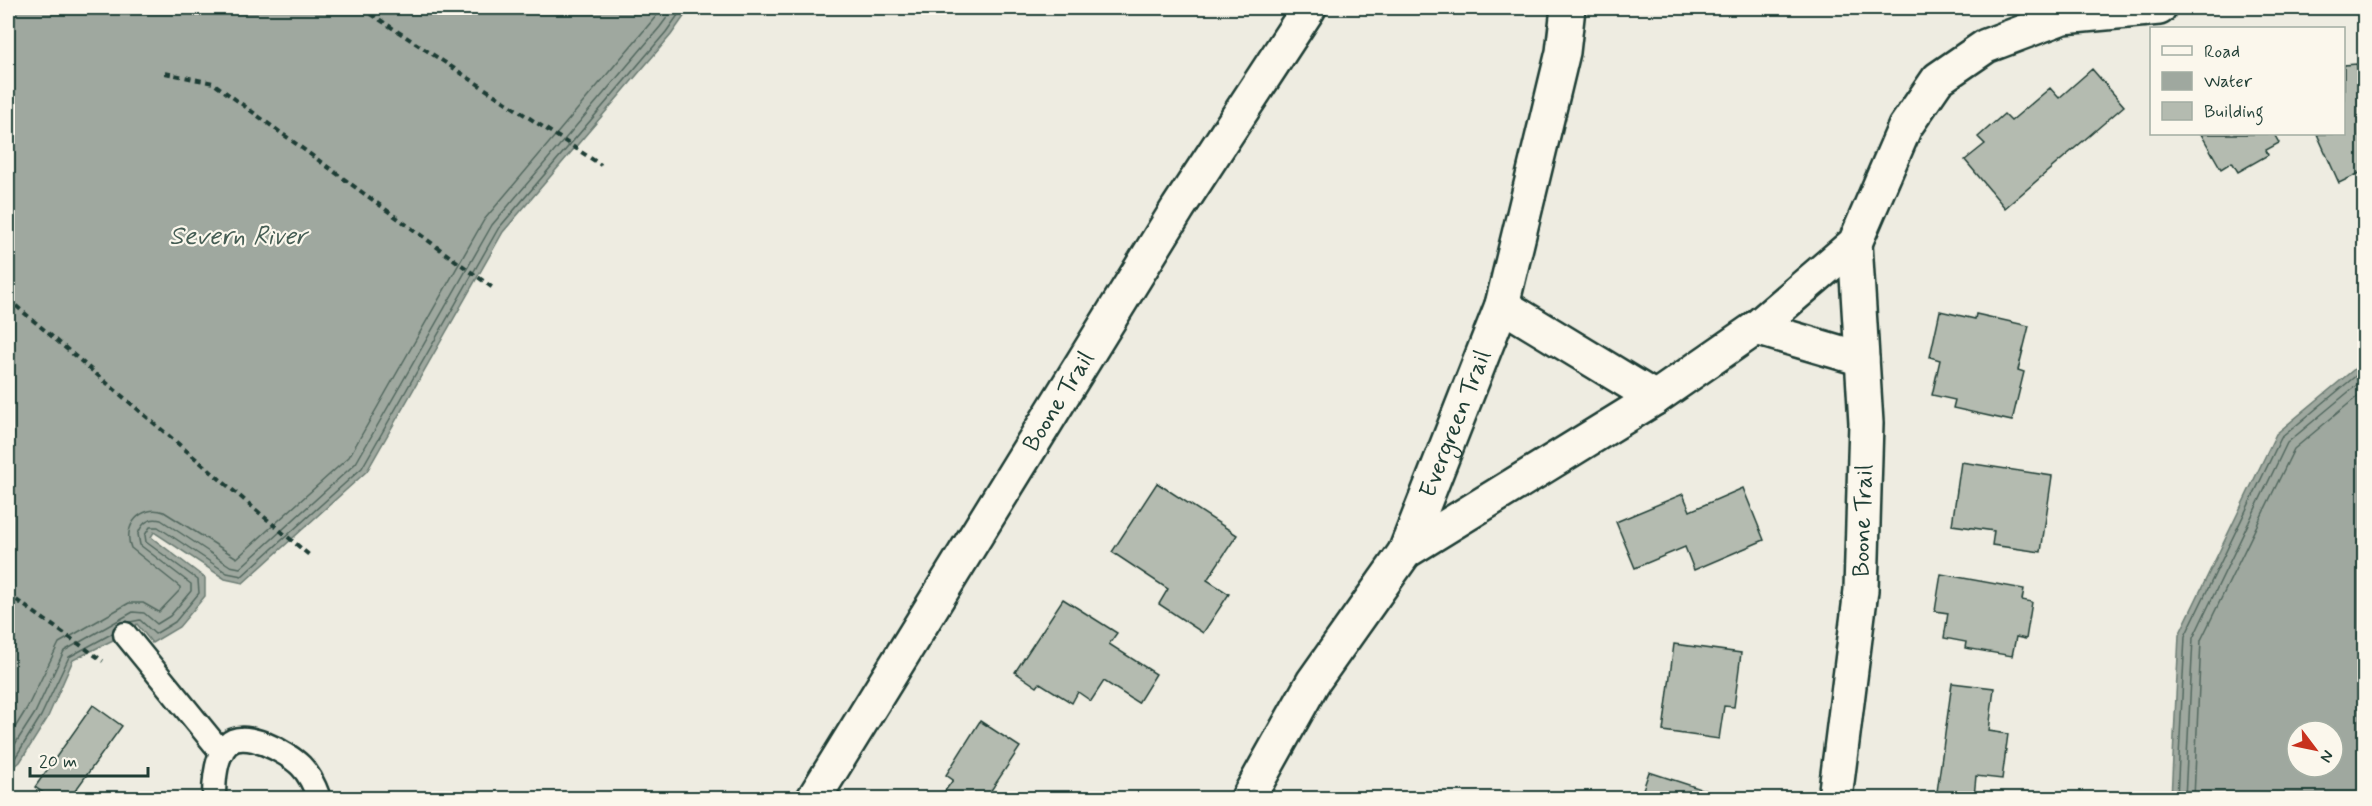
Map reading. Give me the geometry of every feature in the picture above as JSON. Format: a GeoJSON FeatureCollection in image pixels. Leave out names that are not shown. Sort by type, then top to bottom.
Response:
{"type":"FeatureCollection","features":[{"type":"Feature","properties":{"kind":"street","name":"Boone Trail"},"geometry":{"type":"LineString","coordinates":[[814,798],[1178,208],[1309,8]]}},
{"type":"Feature","properties":{"kind":"street","name":"Evergreen Trail"},"geometry":{"type":"LineString","coordinates":[[1248,798],[1313,682],[1405,552],[1502,305],[1563,52],[1568,8]]}},
{"type":"Feature","properties":{"kind":"street","name":"Boone Trail"},"geometry":{"type":"LineString","coordinates":[[1405,552],[1655,398],[1756,328],[1855,243],[1905,127],[1938,79],[1986,45],[2063,17],[2159,8]]}},
{"type":"Feature","properties":{"kind":"street","name":"Boone Trail"},"geometry":{"type":"LineString","coordinates":[[1835,798],[1861,590],[1866,423],[1855,243]]}},
{"type":"Feature","properties":{"kind":"street"},"geometry":{"type":"LineString","coordinates":[[1502,305],[1655,398]]}},
{"type":"Feature","properties":{"kind":"street"},"geometry":{"type":"LineString","coordinates":[[1756,328],[1862,359]]}},
{"type":"Feature","properties":{"kind":"lane"},"geometry":{"type":"LineString","coordinates":[[125,634],[222,753]]}},
{"type":"Feature","properties":{"kind":"lane"},"geometry":{"type":"LineString","coordinates":[[214,798],[214,785],[222,753],[233,740],[246,738],[269,746],[302,767],[313,783],[319,798]]}},
{"type":"Feature","properties":{"kind":"path"},"geometry":{"type":"LineString","coordinates":[[362,8],[601,165]]}},
{"type":"Feature","properties":{"kind":"path"},"geometry":{"type":"LineString","coordinates":[[165,73],[213,83],[493,288]]}},
{"type":"Feature","properties":{"kind":"path"},"geometry":{"type":"LineString","coordinates":[[8,300],[309,555]]}},
{"type":"Feature","properties":{"kind":"path"},"geometry":{"type":"LineString","coordinates":[[8,594],[112,667]]}},
{"type":"Feature","properties":{"kind":"water","name":"Severn River"},"geometry":{"type":"Polygon","coordinates":[[[8,8],[690,8],[671,35],[503,232],[367,471],[243,583],[225,579],[154,532],[151,537],[205,578],[205,596],[179,627],[152,643],[137,624],[125,634],[73,660],[47,719],[20,762],[8,772],[8,8]]]}},
{"type":"Feature","properties":{"kind":"water"},"geometry":{"type":"Polygon","coordinates":[[[2364,361],[2364,798],[2171,798],[2179,635],[2276,434],[2364,361]]]}},
{"type":"Feature","properties":{"kind":"building"},"geometry":{"type":"Polygon","coordinates":[[[2357,64],[2359,79],[2364,79],[2364,171],[2339,183],[2317,135],[2345,135],[2345,65],[2357,64]]]}},
{"type":"Feature","properties":{"kind":"building"},"geometry":{"type":"Polygon","coordinates":[[[2092,69],[2124,106],[2005,208],[1965,160],[1985,144],[1978,137],[2004,114],[2011,121],[2050,88],[2059,98],[2092,69]]]}},
{"type":"Feature","properties":{"kind":"building"},"geometry":{"type":"Polygon","coordinates":[[[2202,135],[2275,135],[2279,143],[2266,150],[2268,155],[2238,172],[2232,162],[2221,169],[2202,135]]]}},
{"type":"Feature","properties":{"kind":"building"},"geometry":{"type":"Polygon","coordinates":[[[1940,311],[1975,319],[1976,314],[2029,326],[2018,370],[2024,372],[2012,421],[1953,408],[1955,400],[1932,395],[1940,360],[1930,357],[1940,311]]]}},
{"type":"Feature","properties":{"kind":"building"},"geometry":{"type":"Polygon","coordinates":[[[1961,462],[2052,476],[2041,552],[1992,545],[1994,531],[1952,525],[1961,462]]]}},
{"type":"Feature","properties":{"kind":"building"},"geometry":{"type":"Polygon","coordinates":[[[1157,483],[1237,535],[1207,580],[1229,594],[1203,633],[1159,604],[1168,589],[1112,552],[1157,483]]]}},
{"type":"Feature","properties":{"kind":"building"},"geometry":{"type":"Polygon","coordinates":[[[1743,488],[1764,540],[1694,570],[1685,547],[1635,568],[1616,522],[1683,494],[1690,511],[1743,488]]]}},
{"type":"Feature","properties":{"kind":"building"},"geometry":{"type":"Polygon","coordinates":[[[1941,574],[2024,589],[2022,600],[2032,602],[2026,639],[2016,637],[2012,656],[1965,648],[1966,642],[1944,638],[1948,613],[1935,611],[1941,574]]]}},
{"type":"Feature","properties":{"kind":"building"},"geometry":{"type":"Polygon","coordinates":[[[1063,599],[1117,633],[1109,644],[1156,674],[1138,703],[1104,681],[1091,701],[1078,692],[1072,703],[1040,683],[1037,687],[1015,672],[1063,599]]]}},
{"type":"Feature","properties":{"kind":"building"},"geometry":{"type":"Polygon","coordinates":[[[1674,644],[1741,653],[1734,707],[1724,706],[1719,739],[1663,731],[1674,644]]]}},
{"type":"Feature","properties":{"kind":"building"},"geometry":{"type":"Polygon","coordinates":[[[1952,683],[1994,688],[1989,731],[2008,734],[2002,779],[1976,776],[1974,797],[1937,792],[1952,683]]]}},
{"type":"Feature","properties":{"kind":"building"},"geometry":{"type":"Polygon","coordinates":[[[93,705],[122,726],[70,798],[51,798],[35,787],[93,705]]]}},
{"type":"Feature","properties":{"kind":"building"},"geometry":{"type":"Polygon","coordinates":[[[980,721],[1020,747],[986,798],[948,798],[942,795],[953,780],[946,775],[980,721]]]}},
{"type":"Feature","properties":{"kind":"building"},"geometry":{"type":"Polygon","coordinates":[[[1649,772],[1726,797],[1640,798],[1649,772]]]}},
{"type":"Feature","properties":{"kind":"building"},"geometry":{"type":"Polygon","coordinates":[[[1106,792],[1117,798],[1102,798],[1106,792]]]}}]}
